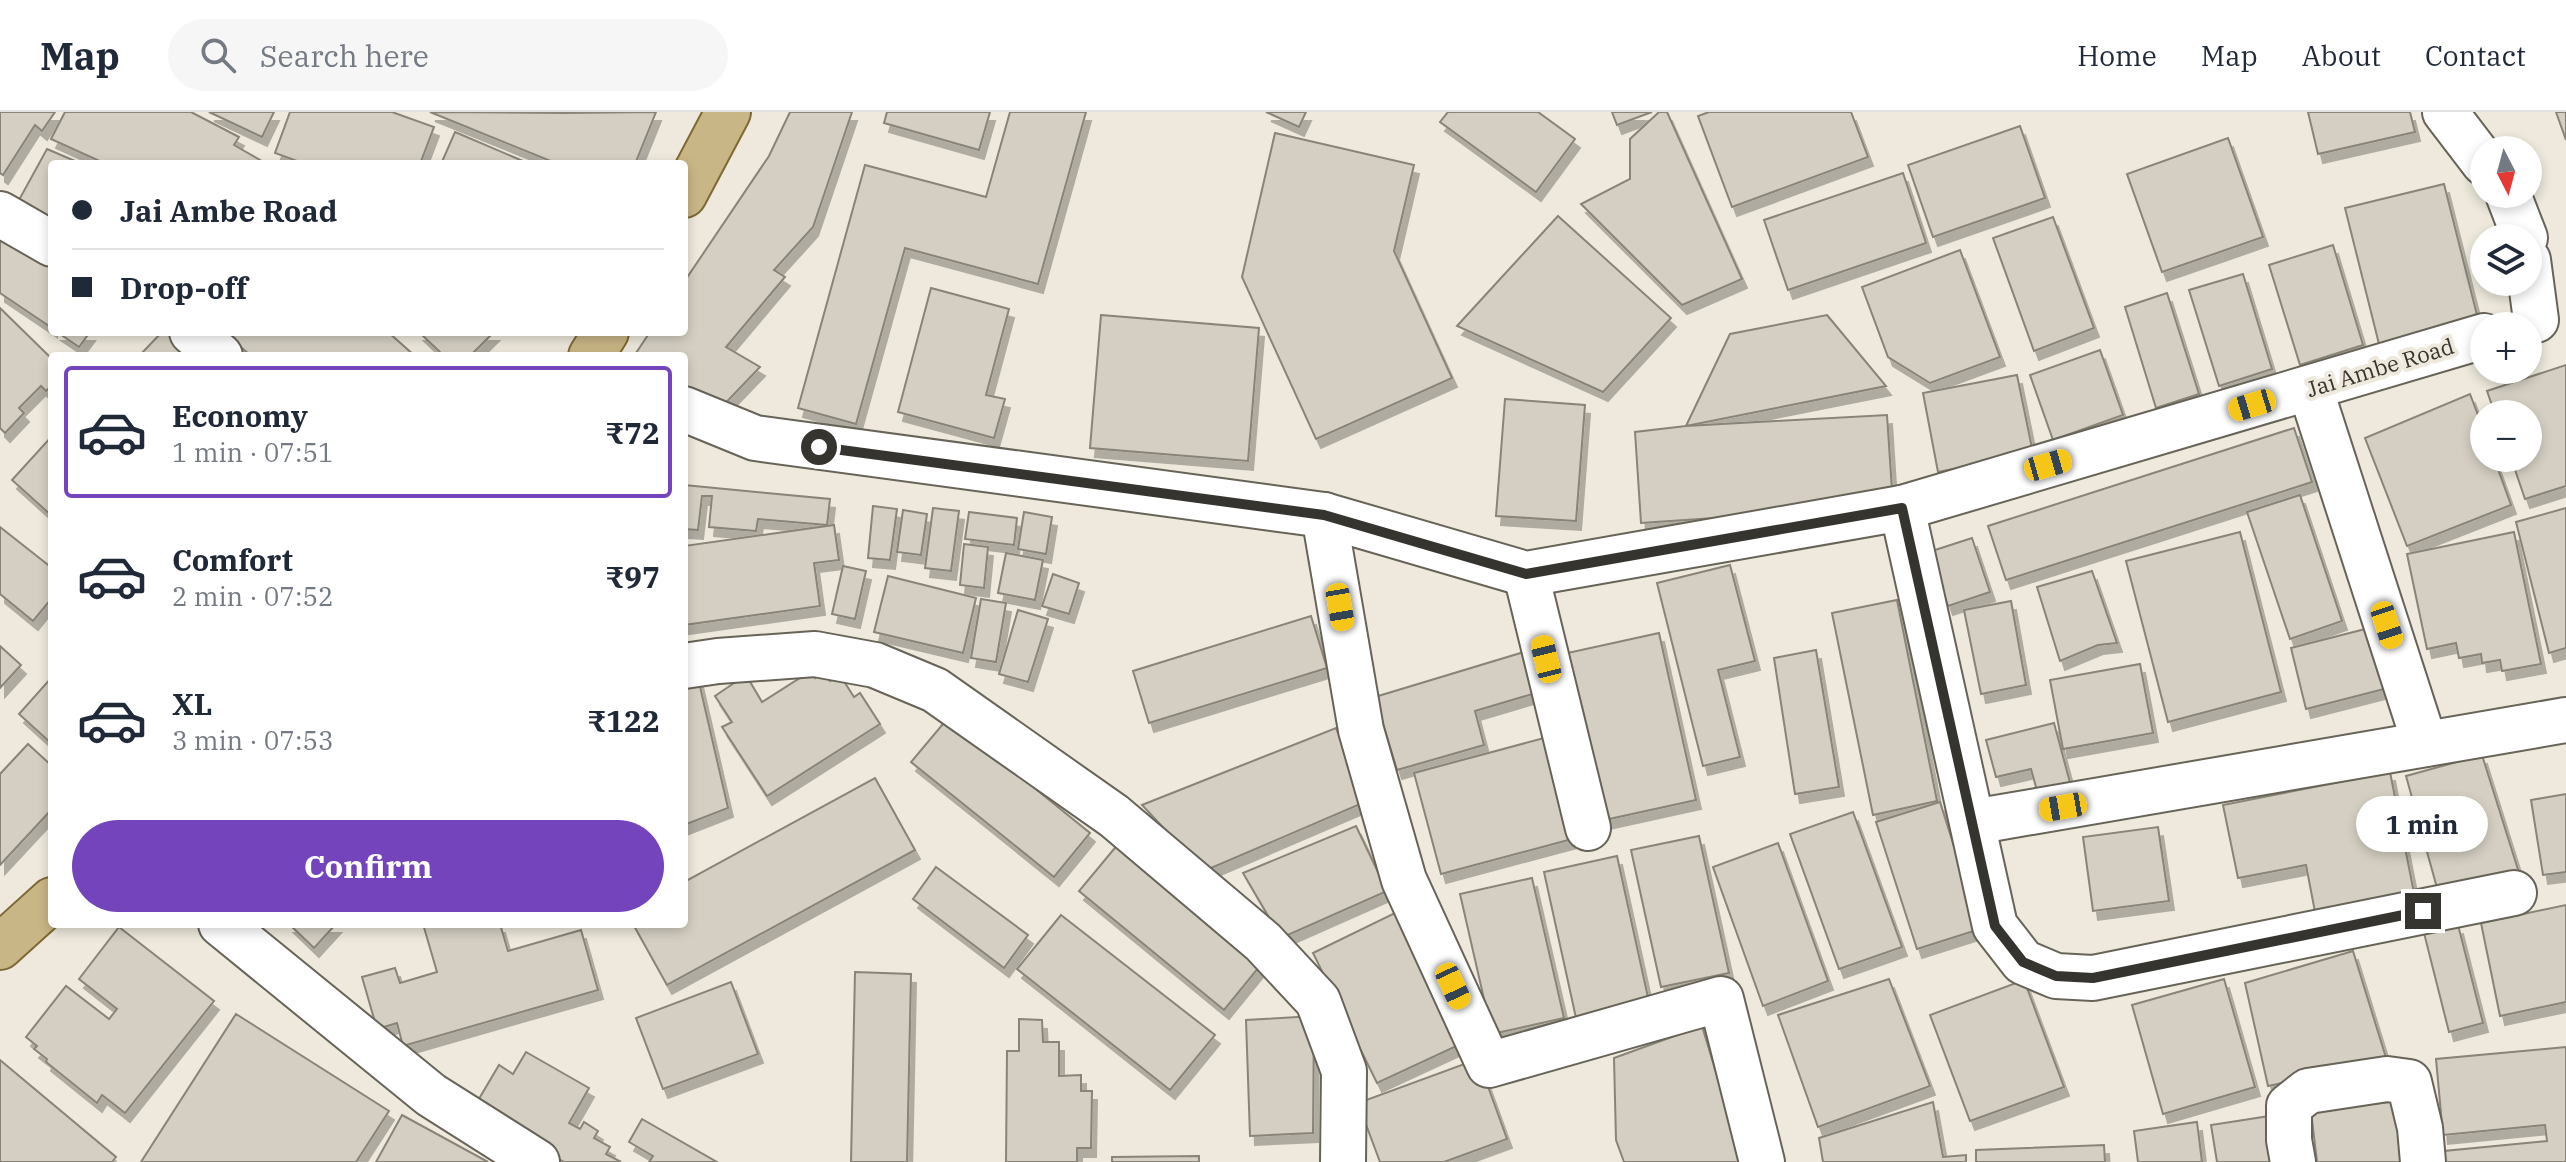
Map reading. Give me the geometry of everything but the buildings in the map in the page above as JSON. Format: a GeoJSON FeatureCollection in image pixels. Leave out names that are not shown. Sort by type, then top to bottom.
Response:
{"type":"FeatureCollection","features":[{"type":"Feature","properties":{"kind":"main road"},"geometry":{"type":"LineString","coordinates":[[688,187],[728,112]]}},
{"type":"Feature","properties":{"kind":"main road"},"geometry":{"type":"LineString","coordinates":[[0,947],[48,904]]}},
{"type":"Feature","properties":{"kind":"street"},"geometry":{"type":"LineString","coordinates":[[2445,112],[2470,145]]}},
{"type":"Feature","properties":{"kind":"street"},"geometry":{"type":"LineString","coordinates":[[0,214],[48,242]]}},
{"type":"Feature","properties":{"kind":"street"},"geometry":{"type":"LineString","coordinates":[[197,336],[215,352]]}},
{"type":"Feature","properties":{"kind":"street","name":"Jai Ambe Road"},"geometry":{"type":"LineString","coordinates":[[688,411],[755,438],[1324,515],[1526,574],[1902,508],[2470,340]]}},
{"type":"Feature","properties":{"kind":"street"},"geometry":{"type":"LineString","coordinates":[[2310,388],[2425,744]]}},
{"type":"Feature","properties":{"kind":"street"},"geometry":{"type":"LineString","coordinates":[[1902,508],[1995,926],[2023,962],[2056,976],[2093,978],[2514,893]]}},
{"type":"Feature","properties":{"kind":"street"},"geometry":{"type":"LineString","coordinates":[[1324,515],[1361,730],[1404,880],[1489,1065],[1721,999],[1762,1162]]}},
{"type":"Feature","properties":{"kind":"street"},"geometry":{"type":"LineString","coordinates":[[1526,574],[1588,828]]}},
{"type":"Feature","properties":{"kind":"street"},"geometry":{"type":"LineString","coordinates":[[688,665],[815,654],[875,665],[935,690],[1114,816],[1263,942],[1318,1001],[1344,1071],[1343,1162]]}},
{"type":"Feature","properties":{"kind":"street"},"geometry":{"type":"LineString","coordinates":[[1973,822],[2566,720]]}},
{"type":"Feature","properties":{"kind":"street"},"geometry":{"type":"LineString","coordinates":[[226,928],[431,1095],[537,1162]]}},
{"type":"Feature","properties":{"kind":"street"},"geometry":{"type":"LineString","coordinates":[[2293,1162],[2289,1140],[2289,1106],[2308,1091],[2387,1079],[2409,1082],[2420,1128],[2423,1162]]}},
{"type":"Feature","properties":{"kind":"route"},"geometry":{"type":"LineString","coordinates":[[819,447],[1324,515],[1526,574],[1902,508],[1995,926],[2023,962],[2056,976],[2093,978],[2423,911]]}}]}
